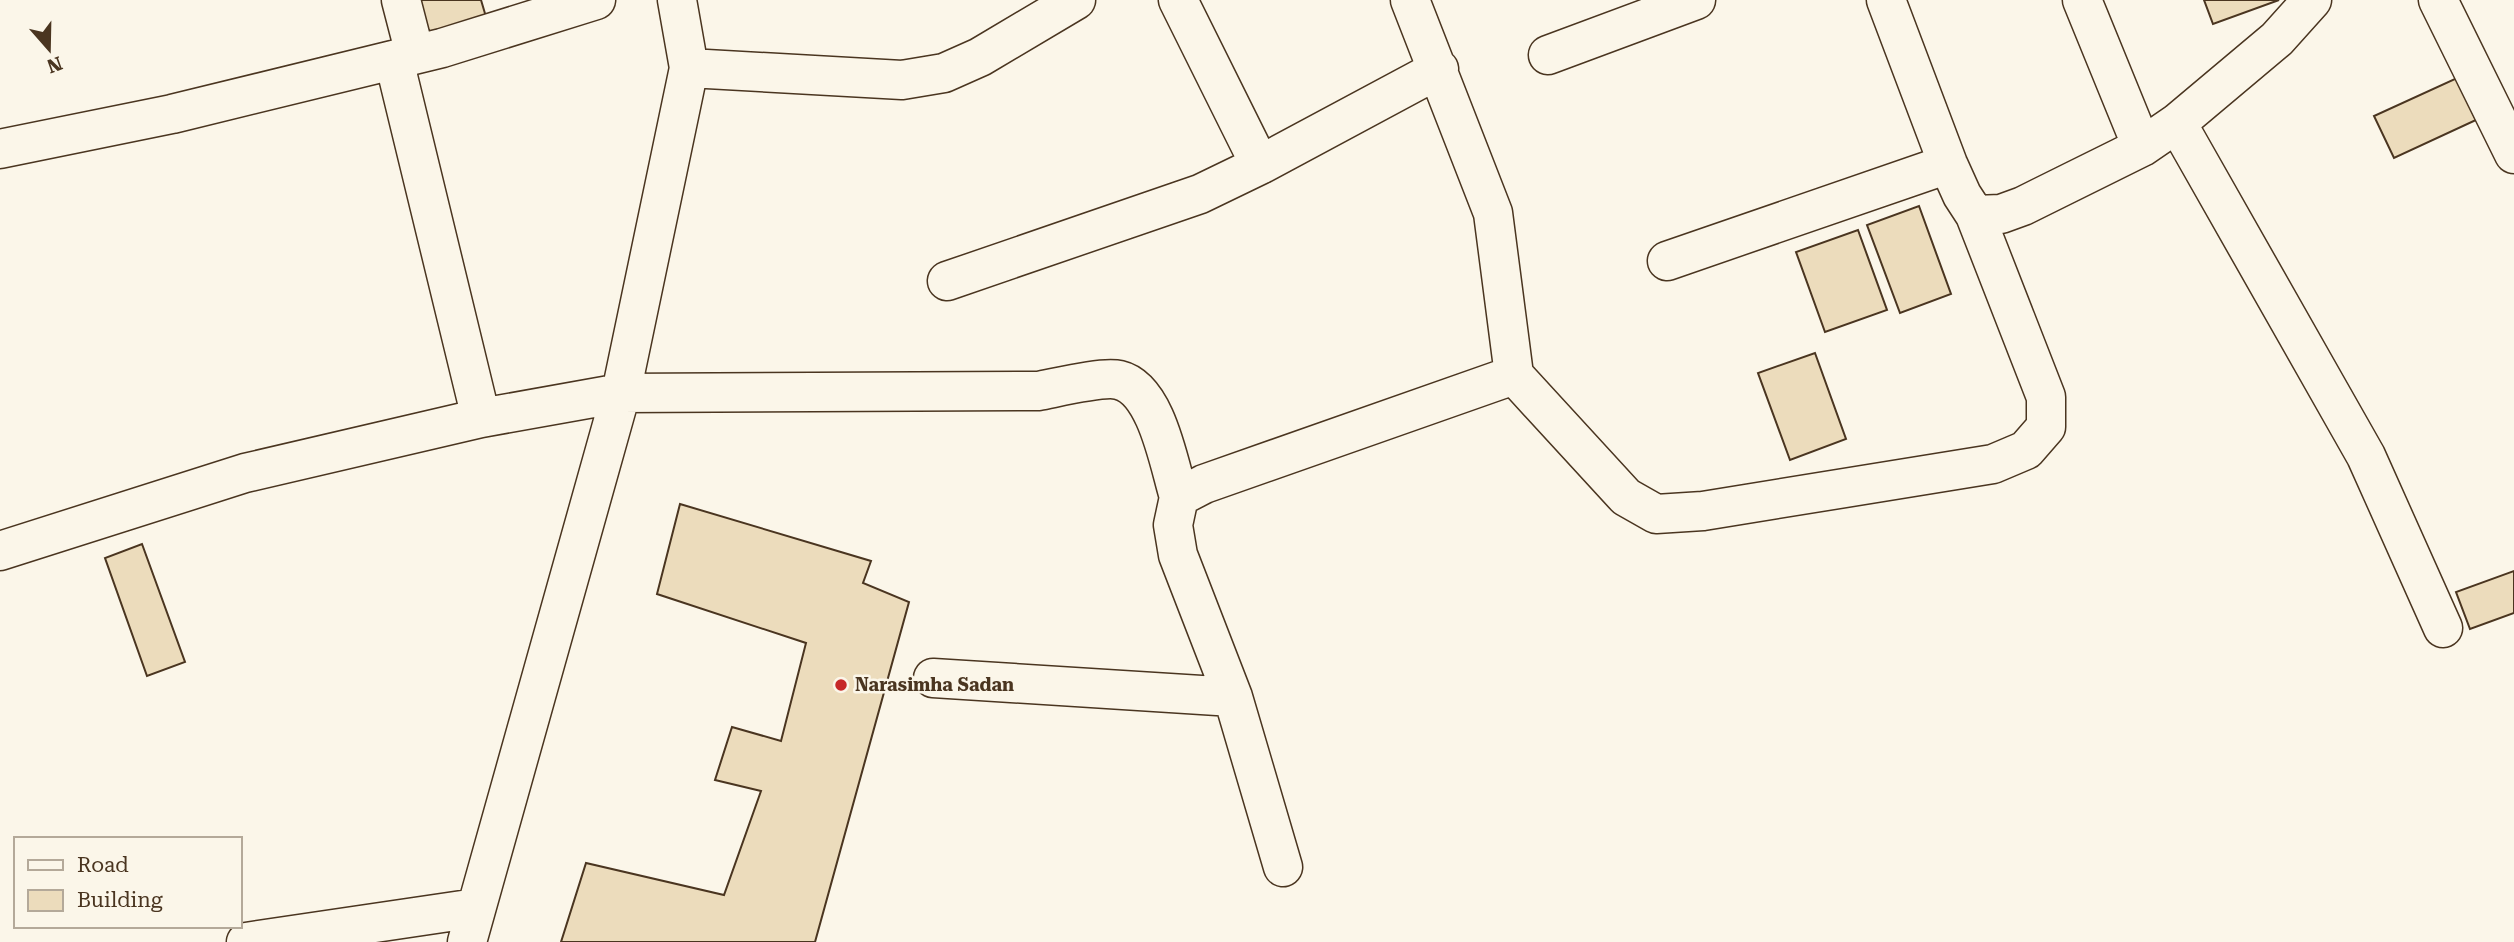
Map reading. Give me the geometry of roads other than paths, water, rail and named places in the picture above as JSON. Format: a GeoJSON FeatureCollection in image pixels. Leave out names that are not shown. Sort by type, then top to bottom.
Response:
{"type":"FeatureCollection","features":[{"type":"Feature","properties":{"kind":"street"},"geometry":{"type":"LineString","coordinates":[[401,0],[404,57],[481,418]]}},
{"type":"Feature","properties":{"kind":"street"},"geometry":{"type":"LineString","coordinates":[[0,149],[172,114],[404,57],[596,0]]}},
{"type":"Feature","properties":{"kind":"street"},"geometry":{"type":"LineString","coordinates":[[246,942],[471,925],[621,393],[689,68],[677,0]]}},
{"type":"Feature","properties":{"kind":"street"},"geometry":{"type":"LineString","coordinates":[[689,68],[902,80],[944,72],[980,57],[1076,0]]}},
{"type":"Feature","properties":{"kind":"street"},"geometry":{"type":"LineString","coordinates":[[1178,0],[1260,165]]}},
{"type":"Feature","properties":{"kind":"street"},"geometry":{"type":"LineString","coordinates":[[1410,0],[1493,213],[1514,376],[1626,497],[1656,514],[1703,512],[1993,464],[2026,450],[2046,427],[2046,397],[1975,215],[1962,195],[1948,164],[1886,0]]}},
{"type":"Feature","properties":{"kind":"street"},"geometry":{"type":"LineString","coordinates":[[1548,55],[1696,0]]}},
{"type":"Feature","properties":{"kind":"street"},"geometry":{"type":"LineString","coordinates":[[2082,0],[2142,147]]}},
{"type":"Feature","properties":{"kind":"street"},"geometry":{"type":"LineString","coordinates":[[1975,215],[2001,214],[2023,206],[2142,147],[2177,123],[2277,39],[2312,0]]}},
{"type":"Feature","properties":{"kind":"street"},"geometry":{"type":"LineString","coordinates":[[2438,0],[2514,154]]}},
{"type":"Feature","properties":{"kind":"street"},"geometry":{"type":"LineString","coordinates":[[947,281],[1200,194],[1260,165],[1439,69]]}},
{"type":"Feature","properties":{"kind":"street"},"geometry":{"type":"LineString","coordinates":[[2177,123],[2366,456],[2443,628]]}},
{"type":"Feature","properties":{"kind":"street"},"geometry":{"type":"LineString","coordinates":[[1667,261],[1948,164]]}},
{"type":"Feature","properties":{"kind":"street"},"geometry":{"type":"LineString","coordinates":[[1179,498],[1205,484],[1514,376]]}},
{"type":"Feature","properties":{"kind":"street"},"geometry":{"type":"LineString","coordinates":[[0,551],[245,473],[481,418],[621,393],[1038,391],[1119,380],[1140,391],[1156,419],[1179,498],[1173,525],[1178,555],[1233,697],[1283,867]]}},
{"type":"Feature","properties":{"kind":"street"},"geometry":{"type":"LineString","coordinates":[[933,678],[1233,697]]}},
{"type":"Feature","properties":{"kind":"place","name":"Narasimha Sadan"},"geometry":{"type":"Point","coordinates":[841,685]}}]}
